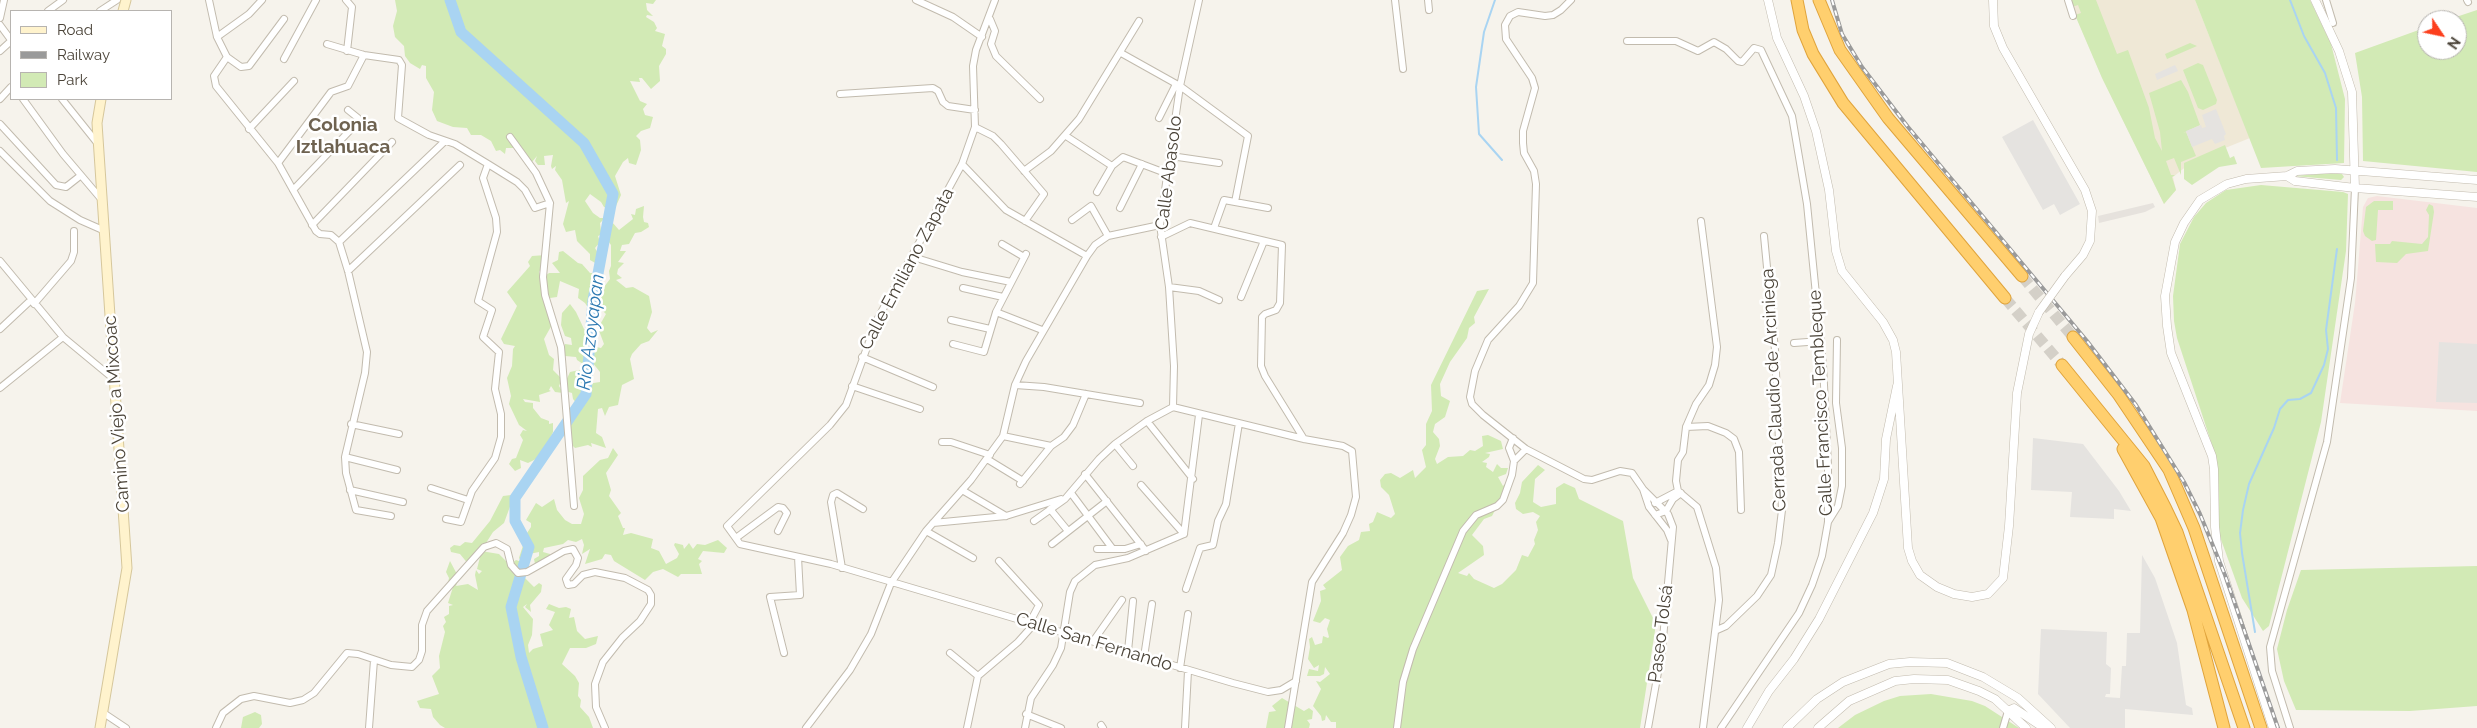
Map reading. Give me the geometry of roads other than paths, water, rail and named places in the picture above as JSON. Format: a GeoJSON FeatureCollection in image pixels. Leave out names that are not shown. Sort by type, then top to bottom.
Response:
{"type":"FeatureCollection","features":[{"type":"Feature","properties":{"kind":"highway"},"geometry":{"type":"LineString","coordinates":[[1797,0],[1803,30],[1813,54],[1860,126],[2006,298]]}},
{"type":"Feature","properties":{"kind":"highway"},"geometry":{"type":"LineString","coordinates":[[1819,0],[1840,50],[1888,118],[2022,276]]}},
{"type":"Feature","properties":{"kind":"highway"},"geometry":{"type":"LineString","coordinates":[[2073,337],[2118,394],[2169,470],[2194,528],[2261,728]]}},
{"type":"Feature","properties":{"kind":"highway"},"geometry":{"type":"LineString","coordinates":[[2062,365],[2144,466],[2177,532],[2244,728]]}},
{"type":"Feature","properties":{"kind":"highway"},"geometry":{"type":"LineString","coordinates":[[2109,421],[2161,518],[2193,610],[2224,728]]}},
{"type":"Feature","properties":{"kind":"main road","name":"Camino Viejo a Mixcoac"},"geometry":{"type":"LineString","coordinates":[[100,728],[126,568],[116,380],[97,123],[101,100]]}},
{"type":"Feature","properties":{"kind":"street"},"geometry":{"type":"LineString","coordinates":[[0,18],[4,0]]}},
{"type":"Feature","properties":{"kind":"street"},"geometry":{"type":"LineString","coordinates":[[49,10],[63,0]]}},
{"type":"Feature","properties":{"kind":"street"},"geometry":{"type":"LineString","coordinates":[[102,10],[117,0]]}},
{"type":"Feature","properties":{"kind":"street"},"geometry":{"type":"LineString","coordinates":[[209,0],[217,37],[226,57],[245,68],[274,35],[284,19]]}},
{"type":"Feature","properties":{"kind":"street"},"geometry":{"type":"LineString","coordinates":[[217,37],[249,14],[262,0]]}},
{"type":"Feature","properties":{"kind":"street"},"geometry":{"type":"LineString","coordinates":[[284,59],[316,0]]}},
{"type":"Feature","properties":{"kind":"street"},"geometry":{"type":"LineString","coordinates":[[346,0],[352,8],[348,51]]}},
{"type":"Feature","properties":{"kind":"street"},"geometry":{"type":"LineString","coordinates":[[916,0],[953,16],[982,37]]}},
{"type":"Feature","properties":{"kind":"street","name":"Calle Emiliano Zapata"},"geometry":{"type":"LineString","coordinates":[[736,538],[727,526],[830,425],[846,405],[862,356],[877,320],[962,164],[975,128],[973,66],[976,50],[990,19],[995,0]]}},
{"type":"Feature","properties":{"kind":"street","name":"Calle Abasolo"},"geometry":{"type":"LineString","coordinates":[[1173,407],[1174,366],[1169,287],[1160,225],[1171,156],[1178,85],[1199,0]]}},
{"type":"Feature","properties":{"kind":"street"},"geometry":{"type":"LineString","coordinates":[[1395,0],[1403,68]]}},
{"type":"Feature","properties":{"kind":"street"},"geometry":{"type":"LineString","coordinates":[[1428,0],[1429,10]]}},
{"type":"Feature","properties":{"kind":"street","name":"Paseo Tolsá"},"geometry":{"type":"LineString","coordinates":[[1571,0],[1553,15],[1518,12],[1510,16],[1505,25],[1506,39],[1532,78],[1535,88],[1523,131],[1524,153],[1534,171],[1536,184],[1533,283],[1524,300],[1488,340],[1475,371],[1470,397],[1472,404],[1483,415],[1526,449],[1584,479],[1592,480],[1620,471],[1632,474],[1672,520],[1662,650],[1648,728]]}},
{"type":"Feature","properties":{"kind":"street"},"geometry":{"type":"LineString","coordinates":[[1768,0],[1778,38],[1804,96],[1816,131],[1829,190],[1836,251],[1842,271],[1887,328],[1896,352],[1908,548],[1912,561],[1920,575],[1937,587],[1954,594],[1972,597],[1988,594],[2003,578],[2017,393],[2029,334],[2039,312],[2083,255],[2090,240],[2092,211],[2085,190],[2003,48],[1994,26],[1993,0]]}},
{"type":"Feature","properties":{"kind":"street"},"geometry":{"type":"LineString","coordinates":[[2068,0],[2074,16]]}},
{"type":"Feature","properties":{"kind":"street"},"geometry":{"type":"LineString","coordinates":[[2290,728],[2272,671],[2270,648],[2327,442],[2351,278],[2355,188],[2352,92],[2339,51],[2315,0]]}},
{"type":"Feature","properties":{"kind":"street"},"geometry":{"type":"LineString","coordinates":[[2326,0],[2333,23]]}},
{"type":"Feature","properties":{"kind":"street"},"geometry":{"type":"LineString","coordinates":[[990,19],[995,30],[991,44],[996,56],[1040,99]]}},
{"type":"Feature","properties":{"kind":"street"},"geometry":{"type":"LineString","coordinates":[[1024,171],[1066,136],[1098,92],[1140,21]]}},
{"type":"Feature","properties":{"kind":"street"},"geometry":{"type":"LineString","coordinates":[[0,25],[10,40]]}},
{"type":"Feature","properties":{"kind":"street","name":"Calle Francisco Tembleque"},"geometry":{"type":"LineString","coordinates":[[1627,40],[1676,41],[1698,52],[1714,42],[1720,44],[1738,62],[1742,62],[1754,48],[1761,50],[1792,116],[1807,204],[1821,340],[1828,465],[1828,522],[1815,578],[1799,612],[1721,728]]}},
{"type":"Feature","properties":{"kind":"street"},"geometry":{"type":"LineString","coordinates":[[0,51],[10,42]]}},
{"type":"Feature","properties":{"kind":"street"},"geometry":{"type":"LineString","coordinates":[[327,44],[364,55],[397,59],[401,62],[398,118],[429,135],[455,144],[517,182],[525,190],[534,208],[550,203]]}},
{"type":"Feature","properties":{"kind":"street"},"geometry":{"type":"LineString","coordinates":[[1121,53],[1178,85],[1248,136],[1236,202]]}},
{"type":"Feature","properties":{"kind":"street"},"geometry":{"type":"LineString","coordinates":[[278,163],[331,92],[348,86],[364,55]]}},
{"type":"Feature","properties":{"kind":"street"},"geometry":{"type":"LineString","coordinates":[[226,57],[213,80],[248,129],[278,163],[318,233],[331,235],[339,242],[368,352],[365,373],[351,424],[345,457],[350,490],[356,510],[390,516]]}},
{"type":"Feature","properties":{"kind":"street"},"geometry":{"type":"LineString","coordinates":[[248,129],[294,81]]}},
{"type":"Feature","properties":{"kind":"street"},"geometry":{"type":"LineString","coordinates":[[1159,118],[1178,85]]}},
{"type":"Feature","properties":{"kind":"street"},"geometry":{"type":"LineString","coordinates":[[0,99],[10,87]]}},
{"type":"Feature","properties":{"kind":"street"},"geometry":{"type":"LineString","coordinates":[[840,94],[933,88],[938,91],[943,102],[948,106],[975,110]]}},
{"type":"Feature","properties":{"kind":"street"},"geometry":{"type":"LineString","coordinates":[[24,100],[80,176],[103,201]]}},
{"type":"Feature","properties":{"kind":"street"},"geometry":{"type":"LineString","coordinates":[[63,100],[99,145]]}},
{"type":"Feature","properties":{"kind":"street"},"geometry":{"type":"LineString","coordinates":[[293,190],[358,122],[358,118],[348,110]]}},
{"type":"Feature","properties":{"kind":"street"},"geometry":{"type":"LineString","coordinates":[[0,124],[56,185],[66,187],[80,176]]}},
{"type":"Feature","properties":{"kind":"street"},"geometry":{"type":"LineString","coordinates":[[975,128],[993,136],[1044,194],[1025,221]]}},
{"type":"Feature","properties":{"kind":"street"},"geometry":{"type":"LineString","coordinates":[[1066,136],[1112,166]]}},
{"type":"Feature","properties":{"kind":"street"},"geometry":{"type":"LineString","coordinates":[[510,137],[536,173],[550,203],[542,277],[545,295],[561,347],[574,506]]}},
{"type":"Feature","properties":{"kind":"street"},"geometry":{"type":"LineString","coordinates":[[339,242],[445,141]]}},
{"type":"Feature","properties":{"kind":"street"},"geometry":{"type":"LineString","coordinates":[[312,225],[392,142]]}},
{"type":"Feature","properties":{"kind":"street"},"geometry":{"type":"LineString","coordinates":[[0,150],[50,201],[80,220],[105,230]]}},
{"type":"Feature","properties":{"kind":"street"},"geometry":{"type":"LineString","coordinates":[[1171,156],[1219,163]]}},
{"type":"Feature","properties":{"kind":"street"},"geometry":{"type":"LineString","coordinates":[[1097,192],[1112,166],[1123,157],[1168,174]]}},
{"type":"Feature","properties":{"kind":"street"},"geometry":{"type":"LineString","coordinates":[[446,519],[461,522],[468,500],[495,458],[502,425],[495,388],[499,352],[483,337],[492,310],[478,301],[498,232],[496,218],[483,178],[488,164]]}},
{"type":"Feature","properties":{"kind":"street"},"geometry":{"type":"LineString","coordinates":[[962,164],[1006,210],[1087,256]]}},
{"type":"Feature","properties":{"kind":"street"},"geometry":{"type":"LineString","coordinates":[[1120,208],[1142,164]]}},
{"type":"Feature","properties":{"kind":"street"},"geometry":{"type":"LineString","coordinates":[[348,271],[460,165]]}},
{"type":"Feature","properties":{"kind":"street"},"geometry":{"type":"LineString","coordinates":[[2274,728],[2219,561],[2215,527],[2212,456],[2171,353],[2166,326],[2165,296],[2175,242],[2184,223],[2200,200],[2215,190],[2233,182],[2246,179],[2286,176],[2297,171],[2355,170],[2477,180]]}},
{"type":"Feature","properties":{"kind":"street"},"geometry":{"type":"LineString","coordinates":[[2286,176],[2295,181],[2355,188],[2477,197]]}},
{"type":"Feature","properties":{"kind":"street"},"geometry":{"type":"LineString","coordinates":[[1214,228],[1224,200],[1268,208]]}},
{"type":"Feature","properties":{"kind":"street"},"geometry":{"type":"LineString","coordinates":[[1072,220],[1091,206],[1108,236]]}},
{"type":"Feature","properties":{"kind":"street"},"geometry":{"type":"LineString","coordinates":[[1701,221],[1717,346],[1716,365],[1709,385],[1696,404],[1686,427],[1684,452],[1678,460],[1676,481],[1680,492],[1697,507],[1716,568],[1719,600],[1704,727]]}},
{"type":"Feature","properties":{"kind":"street"},"geometry":{"type":"LineString","coordinates":[[1161,237],[1190,223],[1282,245],[1280,303],[1276,310],[1262,317],[1261,366],[1264,376],[1304,440]]}},
{"type":"Feature","properties":{"kind":"street"},"geometry":{"type":"LineString","coordinates":[[806,728],[850,670],[871,634],[891,584],[926,531],[962,490],[1003,436],[1015,385],[1042,330],[1087,256],[1095,246],[1108,236],[1160,225]]}},
{"type":"Feature","properties":{"kind":"street"},"geometry":{"type":"LineString","coordinates":[[0,329],[33,302],[71,261],[74,252],[74,231]]}},
{"type":"Feature","properties":{"kind":"street","name":"Cerrada Claudio de Arciniega"},"geometry":{"type":"LineString","coordinates":[[1716,630],[1726,626],[1757,596],[1770,575],[1782,510],[1775,350],[1764,236]]}},
{"type":"Feature","properties":{"kind":"street"},"geometry":{"type":"LineString","coordinates":[[1241,298],[1264,241]]}},
{"type":"Feature","properties":{"kind":"street"},"geometry":{"type":"LineString","coordinates":[[953,344],[982,352],[996,312],[1025,256],[1002,244]]}},
{"type":"Feature","properties":{"kind":"street"},"geometry":{"type":"LineString","coordinates":[[913,257],[962,272],[1010,282]]}},
{"type":"Feature","properties":{"kind":"street"},"geometry":{"type":"LineString","coordinates":[[0,261],[2,270],[63,337],[116,380]]}},
{"type":"Feature","properties":{"kind":"street"},"geometry":{"type":"LineString","coordinates":[[1169,287],[1199,291],[1219,300]]}},
{"type":"Feature","properties":{"kind":"street"},"geometry":{"type":"LineString","coordinates":[[963,288],[1003,297]]}},
{"type":"Feature","properties":{"kind":"street"},"geometry":{"type":"LineString","coordinates":[[996,312],[1042,330]]}},
{"type":"Feature","properties":{"kind":"street"},"geometry":{"type":"LineString","coordinates":[[951,320],[990,329]]}},
{"type":"Feature","properties":{"kind":"street"},"geometry":{"type":"LineString","coordinates":[[0,388],[63,337]]}},
{"type":"Feature","properties":{"kind":"street"},"geometry":{"type":"LineString","coordinates":[[1794,343],[1821,340]]}},
{"type":"Feature","properties":{"kind":"street"},"geometry":{"type":"LineString","coordinates":[[1828,522],[1838,506],[1842,486],[1842,448],[1836,403],[1837,340]]}},
{"type":"Feature","properties":{"kind":"street"},"geometry":{"type":"LineString","coordinates":[[862,356],[933,387]]}},
{"type":"Feature","properties":{"kind":"street"},"geometry":{"type":"LineString","coordinates":[[1747,728],[1769,691],[1794,659],[1820,619],[1873,513],[1884,479],[1886,439],[1899,381]]}},
{"type":"Feature","properties":{"kind":"street"},"geometry":{"type":"LineString","coordinates":[[1015,385],[1044,387],[1140,403]]}},
{"type":"Feature","properties":{"kind":"street"},"geometry":{"type":"LineString","coordinates":[[852,386],[920,409]]}},
{"type":"Feature","properties":{"kind":"street"},"geometry":{"type":"LineString","coordinates":[[942,442],[951,442],[988,457],[1021,483],[1051,446],[1064,437],[1073,425],[1086,394]]}},
{"type":"Feature","properties":{"kind":"street"},"geometry":{"type":"LineString","coordinates":[[1034,521],[1065,499],[1085,474],[1115,444],[1147,421],[1173,407],[1198,415],[1239,423],[1304,440],[1343,446],[1352,451],[1356,497],[1343,533],[1312,582],[1292,713],[1288,728]]}},
{"type":"Feature","properties":{"kind":"street"},"geometry":{"type":"LineString","coordinates":[[1184,534],[1193,479],[1198,415]]}},
{"type":"Feature","properties":{"kind":"street"},"geometry":{"type":"LineString","coordinates":[[1147,421],[1193,479]]}},
{"type":"Feature","properties":{"kind":"street"},"geometry":{"type":"LineString","coordinates":[[1186,589],[1200,548],[1213,545],[1218,521],[1226,504],[1239,423]]}},
{"type":"Feature","properties":{"kind":"street"},"geometry":{"type":"LineString","coordinates":[[351,424],[399,434]]}},
{"type":"Feature","properties":{"kind":"street"},"geometry":{"type":"LineString","coordinates":[[1686,427],[1708,426],[1726,433],[1734,439],[1739,452],[1740,510]]}},
{"type":"Feature","properties":{"kind":"street"},"geometry":{"type":"LineString","coordinates":[[1003,436],[1051,446]]}},
{"type":"Feature","properties":{"kind":"street"},"geometry":{"type":"LineString","coordinates":[[1397,728],[1406,666],[1463,531],[1476,515],[1497,506],[1502,500],[1512,475],[1514,461],[1509,448],[1513,438]]}},
{"type":"Feature","properties":{"kind":"street"},"geometry":{"type":"LineString","coordinates":[[1886,439],[1900,439]]}},
{"type":"Feature","properties":{"kind":"street"},"geometry":{"type":"LineString","coordinates":[[1115,444],[1134,466]]}},
{"type":"Feature","properties":{"kind":"street"},"geometry":{"type":"LineString","coordinates":[[1514,461],[1526,449]]}},
{"type":"Feature","properties":{"kind":"street"},"geometry":{"type":"LineString","coordinates":[[345,457],[397,470]]}},
{"type":"Feature","properties":{"kind":"street"},"geometry":{"type":"LineString","coordinates":[[1085,474],[1146,551]]}},
{"type":"Feature","properties":{"kind":"street"},"geometry":{"type":"LineString","coordinates":[[1141,485],[1184,534]]}},
{"type":"Feature","properties":{"kind":"street"},"geometry":{"type":"LineString","coordinates":[[431,488],[468,500]]}},
{"type":"Feature","properties":{"kind":"street"},"geometry":{"type":"LineString","coordinates":[[1644,489],[1648,507],[1671,540]]}},
{"type":"Feature","properties":{"kind":"street"},"geometry":{"type":"LineString","coordinates":[[350,490],[402,502]]}},
{"type":"Feature","properties":{"kind":"street"},"geometry":{"type":"LineString","coordinates":[[962,490],[1006,516]]}},
{"type":"Feature","properties":{"kind":"street"},"geometry":{"type":"LineString","coordinates":[[1071,492],[1112,548]]}},
{"type":"Feature","properties":{"kind":"street"},"geometry":{"type":"LineString","coordinates":[[1648,507],[1657,501],[1680,492]]}},
{"type":"Feature","properties":{"kind":"street"},"geometry":{"type":"LineString","coordinates":[[1655,515],[1666,511],[1680,492]]}},
{"type":"Feature","properties":{"kind":"street"},"geometry":{"type":"LineString","coordinates":[[842,568],[831,502],[833,495],[836,493],[863,509]]}},
{"type":"Feature","properties":{"kind":"street"},"geometry":{"type":"LineString","coordinates":[[933,524],[1006,516],[1065,499]]}},
{"type":"Feature","properties":{"kind":"street"},"geometry":{"type":"LineString","coordinates":[[1052,544],[1106,501]]}},
{"type":"Feature","properties":{"kind":"street"},"geometry":{"type":"LineString","coordinates":[[736,538],[778,507],[783,508],[787,514],[778,531]]}},
{"type":"Feature","properties":{"kind":"street"},"geometry":{"type":"LineString","coordinates":[[1050,509],[1068,531]]}},
{"type":"Feature","properties":{"kind":"street"},"geometry":{"type":"LineString","coordinates":[[926,531],[973,558]]}},
{"type":"Feature","properties":{"kind":"street"},"geometry":{"type":"LineString","coordinates":[[1025,728],[1026,714],[1031,698],[1053,665],[1061,648],[1070,592],[1080,576],[1095,565],[1146,551],[1184,534]]}},
{"type":"Feature","properties":{"kind":"street","name":"Calle San Fernando"},"geometry":{"type":"LineString","coordinates":[[736,538],[740,544],[842,568],[891,584],[1094,640],[1188,671],[1268,692],[1281,690],[1296,681]]}},
{"type":"Feature","properties":{"kind":"street"},"geometry":{"type":"LineString","coordinates":[[216,728],[223,713],[242,699],[254,696],[290,703],[303,700],[323,683],[347,653],[352,652],[404,668],[412,667],[419,660],[422,652],[423,619],[484,547],[491,543],[496,543],[507,549],[511,566],[518,573],[527,572],[564,551],[573,549],[578,558],[576,566],[566,579],[568,585],[574,584],[583,575],[595,572],[625,578],[644,587],[651,595],[650,604],[640,621],[622,638],[603,662],[595,684],[596,707],[605,728]]}},
{"type":"Feature","properties":{"kind":"street"},"geometry":{"type":"LineString","coordinates":[[1097,549],[1125,548],[1141,544]]}},
{"type":"Feature","properties":{"kind":"street"},"geometry":{"type":"LineString","coordinates":[[784,652],[770,597],[800,595],[798,557]]}},
{"type":"Feature","properties":{"kind":"street"},"geometry":{"type":"LineString","coordinates":[[968,728],[978,676],[1018,642],[1032,622],[1039,605],[1000,561]]}},
{"type":"Feature","properties":{"kind":"street"},"geometry":{"type":"LineString","coordinates":[[1094,640],[1122,600]]}},
{"type":"Feature","properties":{"kind":"street"},"geometry":{"type":"LineString","coordinates":[[1128,651],[1134,601]]}},
{"type":"Feature","properties":{"kind":"street"},"geometry":{"type":"LineString","coordinates":[[1144,656],[1152,604]]}},
{"type":"Feature","properties":{"kind":"street"},"geometry":{"type":"LineString","coordinates":[[1180,668],[1188,614]]}},
{"type":"Feature","properties":{"kind":"street"},"geometry":{"type":"LineString","coordinates":[[950,653],[978,676]]}},
{"type":"Feature","properties":{"kind":"street"},"geometry":{"type":"LineString","coordinates":[[369,728],[374,660]]}},
{"type":"Feature","properties":{"kind":"street"},"geometry":{"type":"LineString","coordinates":[[1789,726],[1817,698],[1843,682],[1889,664],[1910,662],[1947,663],[2001,686],[2050,728]]}},
{"type":"Feature","properties":{"kind":"street"},"geometry":{"type":"LineString","coordinates":[[1185,728],[1188,671]]}},
{"type":"Feature","properties":{"kind":"street"},"geometry":{"type":"LineString","coordinates":[[1818,728],[1828,717],[1849,701],[1895,681],[1914,679],[1967,681],[1972,673]]}},
{"type":"Feature","properties":{"kind":"street"},"geometry":{"type":"LineString","coordinates":[[1948,680],[1987,695],[2026,728]]}},
{"type":"Feature","properties":{"kind":"street"},"geometry":{"type":"LineString","coordinates":[[2003,728],[2008,711],[2011,708],[2016,709],[2044,728]]}},
{"type":"Feature","properties":{"kind":"street"},"geometry":{"type":"LineString","coordinates":[[102,712],[126,728]]}},
{"type":"Feature","properties":{"kind":"street"},"geometry":{"type":"LineString","coordinates":[[1026,714],[1061,728]]}},
{"type":"Feature","properties":{"kind":"street"},"geometry":{"type":"LineString","coordinates":[[1814,728],[1824,718],[1828,717]]}},
{"type":"Feature","properties":{"kind":"waterway","name":"Rio Azoyapan"},"geometry":{"type":"LineString","coordinates":[[450,0],[461,32],[584,143],[613,194],[593,300],[586,394],[515,498],[515,521],[529,547],[511,607],[521,657],[543,728]]}},
{"type":"Feature","properties":{"kind":"waterway"},"geometry":{"type":"LineString","coordinates":[[1495,0],[1484,32],[1476,87],[1479,134],[1502,160]]}},
{"type":"Feature","properties":{"kind":"waterway"},"geometry":{"type":"LineString","coordinates":[[2290,0],[2304,36],[2325,73],[2336,108],[2337,160]]}},
{"type":"Feature","properties":{"kind":"waterway"},"geometry":{"type":"LineString","coordinates":[[2255,632],[2240,533],[2243,510],[2249,484],[2274,428],[2280,409],[2288,400],[2300,399],[2311,393],[2324,365],[2328,349],[2326,330],[2337,249]]}},
{"type":"Feature","properties":{"kind":"tunnel"},"geometry":{"type":"LineString","coordinates":[[2022,276],[2073,337]]}},
{"type":"Feature","properties":{"kind":"tunnel"},"geometry":{"type":"LineString","coordinates":[[2005,298],[2062,365]]}},
{"type":"Feature","properties":{"kind":"railway"},"geometry":{"type":"LineString","coordinates":[[1832,0],[1842,34],[1862,67],[1908,127],[2087,341],[2136,405],[2184,482],[2200,514],[2225,575],[2278,728]]}},
{"type":"Feature","properties":{"kind":"district","name":"Colonia Iztlahuaca"},"geometry":{"type":"Point","coordinates":[343,136]}}]}
